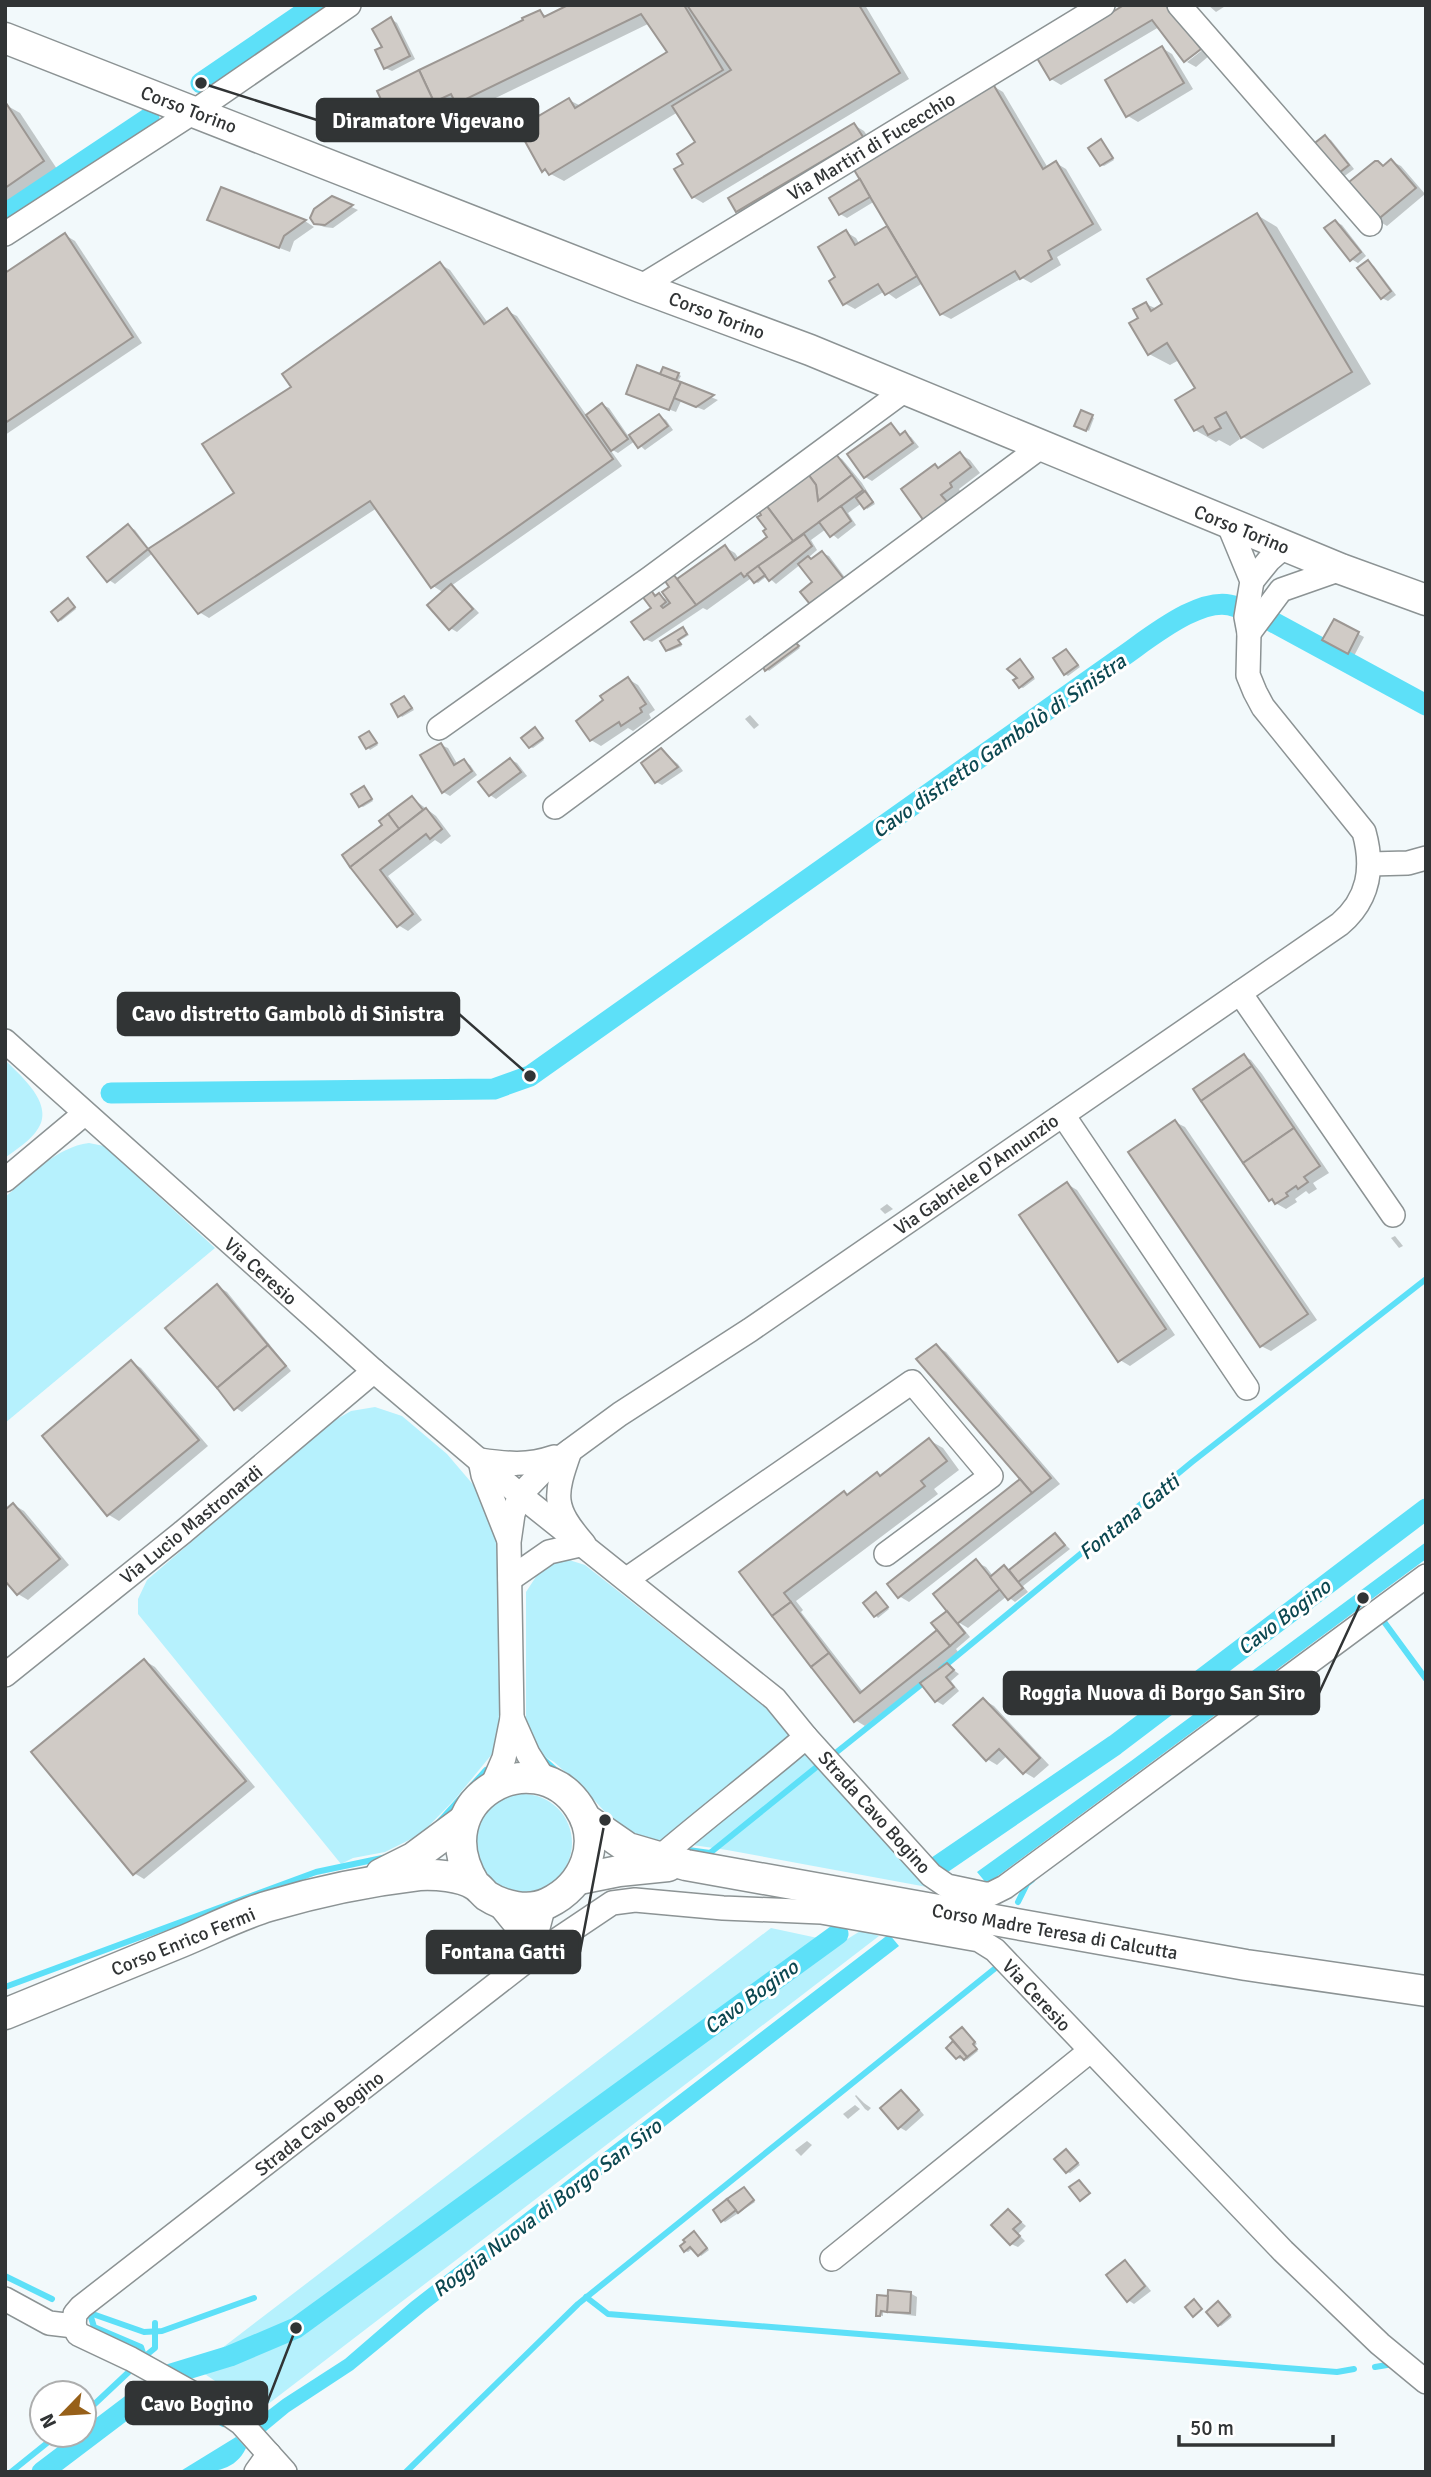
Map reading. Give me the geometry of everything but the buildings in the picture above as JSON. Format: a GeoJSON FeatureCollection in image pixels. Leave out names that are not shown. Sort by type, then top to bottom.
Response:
{"type":"FeatureCollection","features":[{"type":"Feature","properties":{"kind":"main road","name":"Corso Torino"},"geometry":{"type":"LineString","coordinates":[[5,38],[640,287],[810,350],[1341,569],[1426,600]]}},
{"type":"Feature","properties":{"kind":"main road"},"geometry":{"type":"LineString","coordinates":[[518,1778],[545,1781],[570,1796],[586,1819],[589,1850],[579,1879],[564,1895],[544,1905],[520,1908],[486,1893],[466,1870],[460,1838],[463,1821],[474,1801],[492,1786],[518,1778]]}},
{"type":"Feature","properties":{"kind":"main road","name":"Corso Madre Teresa di Calcutta"},"geometry":{"type":"LineString","coordinates":[[586,1819],[628,1848],[673,1861],[1247,1965],[1426,1991]]}},
{"type":"Feature","properties":{"kind":"main road","name":"Corso Enrico Fermi"},"geometry":{"type":"LineString","coordinates":[[365,1882],[413,1858],[463,1821]]}},
{"type":"Feature","properties":{"kind":"main road","name":"Corso Madre Teresa di Calcutta"},"geometry":{"type":"LineString","coordinates":[[579,1879],[673,1861]]}},
{"type":"Feature","properties":{"kind":"main road","name":"Corso Enrico Fermi"},"geometry":{"type":"LineString","coordinates":[[5,2014],[267,1906],[365,1882],[437,1874],[486,1893]]}},
{"type":"Feature","properties":{"kind":"street"},"geometry":{"type":"LineString","coordinates":[[5,234],[195,111],[349,5]]}},
{"type":"Feature","properties":{"kind":"street","name":"Via Martiri di Fucecchio"},"geometry":{"type":"LineString","coordinates":[[640,287],[1102,5]]}},
{"type":"Feature","properties":{"kind":"street"},"geometry":{"type":"LineString","coordinates":[[1179,5],[1370,225]]}},
{"type":"Feature","properties":{"kind":"street"},"geometry":{"type":"LineString","coordinates":[[439,729],[905,390]]}},
{"type":"Feature","properties":{"kind":"street"},"geometry":{"type":"LineString","coordinates":[[555,807],[1042,446]]}},
{"type":"Feature","properties":{"kind":"street"},"geometry":{"type":"LineString","coordinates":[[1228,523],[1252,581],[1285,546]]}},
{"type":"Feature","properties":{"kind":"street"},"geometry":{"type":"LineString","coordinates":[[1249,633],[1280,590],[1286,568],[1285,546]]}},
{"type":"Feature","properties":{"kind":"street"},"geometry":{"type":"LineString","coordinates":[[1280,590],[1341,569]]}},
{"type":"Feature","properties":{"kind":"street","name":"Via Gabriele D'Annunzio"},"geometry":{"type":"LineString","coordinates":[[520,1495],[533,1480],[620,1414],[750,1331],[1353,913],[1369,880],[1369,848],[1364,832],[1263,707],[1255,692],[1248,675],[1249,633],[1246,617],[1252,581]]}},
{"type":"Feature","properties":{"kind":"street"},"geometry":{"type":"LineString","coordinates":[[1370,864],[1408,863],[1426,858]]}},
{"type":"Feature","properties":{"kind":"street"},"geometry":{"type":"LineString","coordinates":[[1240,993],[1393,1215]]}},
{"type":"Feature","properties":{"kind":"street","name":"Via Ceresio"},"geometry":{"type":"LineString","coordinates":[[5,1041],[374,1371],[520,1495]]}},
{"type":"Feature","properties":{"kind":"street"},"geometry":{"type":"LineString","coordinates":[[5,1180],[85,1114]]}},
{"type":"Feature","properties":{"kind":"street"},"geometry":{"type":"LineString","coordinates":[[1063,1115],[1247,1388]]}},
{"type":"Feature","properties":{"kind":"street","name":"Via Lucio Mastronardi"},"geometry":{"type":"LineString","coordinates":[[5,1675],[183,1532],[374,1371]]}},
{"type":"Feature","properties":{"kind":"street"},"geometry":{"type":"LineString","coordinates":[[627,1579],[912,1382],[991,1476],[886,1554]]}},
{"type":"Feature","properties":{"kind":"street"},"geometry":{"type":"LineString","coordinates":[[509,1542],[483,1475],[480,1460],[517,1466],[539,1462],[570,1451]]}},
{"type":"Feature","properties":{"kind":"street"},"geometry":{"type":"LineString","coordinates":[[570,1451],[559,1483],[558,1502],[561,1514],[584,1544]]}},
{"type":"Feature","properties":{"kind":"street"},"geometry":{"type":"LineString","coordinates":[[492,1786],[504,1758],[512,1718],[509,1542],[513,1514],[520,1495]]}},
{"type":"Feature","properties":{"kind":"street","name":"Strada Cavo Bogino"},"geometry":{"type":"LineString","coordinates":[[520,1495],[775,1699],[931,1875],[954,1889],[991,1894],[1005,1887],[1426,1576]]}},
{"type":"Feature","properties":{"kind":"street"},"geometry":{"type":"LineString","coordinates":[[510,1579],[549,1552],[584,1544]]}},
{"type":"Feature","properties":{"kind":"street"},"geometry":{"type":"LineString","coordinates":[[512,1718],[528,1754],[545,1781]]}},
{"type":"Feature","properties":{"kind":"street"},"geometry":{"type":"LineString","coordinates":[[673,1861],[706,1817],[758,1779],[806,1737]]}},
{"type":"Feature","properties":{"kind":"street"},"geometry":{"type":"LineString","coordinates":[[486,1893],[532,1952]]}},
{"type":"Feature","properties":{"kind":"street","name":"Via Ceresio"},"geometry":{"type":"LineString","coordinates":[[532,1952],[612,1903],[635,1900],[723,1908],[821,1912],[979,1940],[995,1950],[1283,2251],[1380,2344],[1426,2382]]}},
{"type":"Feature","properties":{"kind":"street"},"geometry":{"type":"LineString","coordinates":[[532,1952],[544,1905]]}},
{"type":"Feature","properties":{"kind":"street","name":"Strada Cavo Bogino"},"geometry":{"type":"LineString","coordinates":[[74,2326],[75,2314],[80,2307],[532,1952]]}},
{"type":"Feature","properties":{"kind":"street"},"geometry":{"type":"LineString","coordinates":[[832,2259],[1090,2051]]}},
{"type":"Feature","properties":{"kind":"street"},"geometry":{"type":"LineString","coordinates":[[5,2299],[49,2323],[74,2326],[78,2334],[131,2359],[221,2409],[241,2423],[263,2457],[285,2472]]}},
{"type":"Feature","properties":{"kind":"shaded area"},"geometry":{"type":"Polygon","coordinates":[[[5,1060],[28,1084],[43,1113],[35,1133],[5,1158],[5,1060]]]}},
{"type":"Feature","properties":{"kind":"shaded area"},"geometry":{"type":"Polygon","coordinates":[[[89,1143],[104,1146],[215,1248],[5,1423],[5,1197],[55,1156],[89,1143]]]}},
{"type":"Feature","properties":{"kind":"shaded area"},"geometry":{"type":"Polygon","coordinates":[[[375,1407],[402,1416],[447,1454],[476,1488],[491,1513],[498,1549],[503,1699],[497,1748],[456,1798],[421,1834],[385,1852],[353,1858],[341,1864],[138,1614],[138,1599],[147,1580],[330,1423],[351,1411],[375,1407]]]}},
{"type":"Feature","properties":{"kind":"shaded area"},"geometry":{"type":"Polygon","coordinates":[[[566,1559],[585,1565],[770,1711],[784,1730],[895,1843],[927,1887],[727,1850],[651,1839],[629,1831],[607,1814],[554,1762],[539,1753],[530,1735],[526,1718],[526,1592],[541,1569],[566,1559]]]}},
{"type":"Feature","properties":{"kind":"shaded area"},"geometry":{"type":"Polygon","coordinates":[[[523,1794],[542,1798],[557,1809],[568,1824],[572,1843],[568,1862],[557,1877],[542,1888],[523,1892],[504,1888],[489,1877],[478,1862],[474,1843],[478,1824],[489,1809],[504,1798],[523,1794]]]}},
{"type":"Feature","properties":{"kind":"shaded area"},"geometry":{"type":"Polygon","coordinates":[[[771,1928],[841,1943],[862,1930],[879,1936],[259,2411],[196,2368],[771,1928]]]}},
{"type":"Feature","properties":{"kind":"water"},"geometry":{"type":"Polygon","coordinates":[[[1426,1542],[1426,1559],[987,1884],[977,1872],[1131,1761],[1426,1542]]]}},
{"type":"Feature","properties":{"kind":"water"},"geometry":{"type":"Polygon","coordinates":[[[889,1934],[899,1946],[426,2310],[353,2370],[289,2412],[260,2436],[249,2425],[283,2399],[345,2359],[411,2302],[889,1934]]]}},
{"type":"Feature","properties":{"kind":"water"},"geometry":{"type":"Polygon","coordinates":[[[236,2437],[246,2448],[234,2463],[218,2470],[179,2472],[236,2437]]]}},
{"type":"Feature","properties":{"kind":"waterway"},"geometry":{"type":"LineString","coordinates":[[201,83],[315,5]]}},
{"type":"Feature","properties":{"kind":"waterway"},"geometry":{"type":"LineString","coordinates":[[5,214],[149,118]]}},
{"type":"Feature","properties":{"kind":"waterway","name":"Cavo distretto Gambolò di Sinistra"},"geometry":{"type":"LineString","coordinates":[[111,1093],[494,1089],[530,1076],[1159,631],[1208,606],[1223,604],[1236,607]]}},
{"type":"Feature","properties":{"kind":"waterway","name":"Cavo distretto Gambolò di Sinistra"},"geometry":{"type":"LineString","coordinates":[[1273,622],[1426,705]]}},
{"type":"Feature","properties":{"kind":"waterway","name":"Fontana Gatti"},"geometry":{"type":"LineString","coordinates":[[941,1669],[1192,1462],[1426,1279]]}},
{"type":"Feature","properties":{"kind":"waterway","name":"Cavo Bogino"},"geometry":{"type":"LineString","coordinates":[[935,1868],[1115,1745],[1426,1509]]}},
{"type":"Feature","properties":{"kind":"waterway"},"geometry":{"type":"LineString","coordinates":[[1380,1620],[1382,1619],[1426,1679]]}},
{"type":"Feature","properties":{"kind":"waterway","name":"Fontana Gatti"},"geometry":{"type":"LineString","coordinates":[[833,1755],[927,1680]]}},
{"type":"Feature","properties":{"kind":"waterway","name":"Fontana Gatti"},"geometry":{"type":"LineString","coordinates":[[542,1758],[559,1773]]}},
{"type":"Feature","properties":{"kind":"waterway","name":"Fontana Gatti"},"geometry":{"type":"LineString","coordinates":[[681,1849],[710,1853],[819,1765]]}},
{"type":"Feature","properties":{"kind":"waterway","name":"Fontana Gatti"},"geometry":{"type":"LineString","coordinates":[[439,1822],[486,1770]]}},
{"type":"Feature","properties":{"kind":"waterway","name":"Fontana Gatti"},"geometry":{"type":"LineString","coordinates":[[5,1987],[316,1872],[387,1857]]}},
{"type":"Feature","properties":{"kind":"waterway"},"geometry":{"type":"LineString","coordinates":[[1018,1902],[1032,1880]]}},
{"type":"Feature","properties":{"kind":"waterway","name":"Cavo Bogino"},"geometry":{"type":"LineString","coordinates":[[171,2374],[230,2356],[296,2328],[838,1934]]}},
{"type":"Feature","properties":{"kind":"waterway"},"geometry":{"type":"LineString","coordinates":[[406,2472],[578,2304],[998,1966]]}},
{"type":"Feature","properties":{"kind":"waterway"},"geometry":{"type":"LineString","coordinates":[[5,2276],[52,2299]]}},
{"type":"Feature","properties":{"kind":"waterway"},"geometry":{"type":"LineString","coordinates":[[586,2297],[608,2314],[1337,2372],[1354,2369]]}},
{"type":"Feature","properties":{"kind":"waterway"},"geometry":{"type":"LineString","coordinates":[[87,2312],[144,2332],[162,2331],[254,2298]]}},
{"type":"Feature","properties":{"kind":"waterway"},"geometry":{"type":"LineString","coordinates":[[90,2314],[94,2327],[141,2347],[144,2356]]}},
{"type":"Feature","properties":{"kind":"waterway"},"geometry":{"type":"LineString","coordinates":[[144,2357],[155,2348],[155,2323]]}},
{"type":"Feature","properties":{"kind":"waterway"},"geometry":{"type":"LineString","coordinates":[[1375,2367],[1393,2364]]}},
{"type":"Feature","properties":{"kind":"waterway"},"geometry":{"type":"LineString","coordinates":[[98,2401],[134,2367]]}},
{"type":"Feature","properties":{"kind":"waterway","name":"Cavo Bogino"},"geometry":{"type":"LineString","coordinates":[[42,2472],[161,2382]]}},
{"type":"Feature","properties":{"kind":"waterway"},"geometry":{"type":"LineString","coordinates":[[190,2405],[223,2424]]}},
{"type":"Feature","properties":{"kind":"waterway"},"geometry":{"type":"LineString","coordinates":[[11,2472],[40,2449]]}},
{"type":"Feature","properties":{"kind":"place","name":"Diramatore Vigevano"},"geometry":{"type":"Point","coordinates":[201,83]}},
{"type":"Feature","properties":{"kind":"place","name":"Cavo distretto Gambolò di Sinistra"},"geometry":{"type":"Point","coordinates":[530,1076]}},
{"type":"Feature","properties":{"kind":"place","name":"Roggia Nuova di Borgo San Siro"},"geometry":{"type":"Point","coordinates":[1363,1598]}},
{"type":"Feature","properties":{"kind":"place","name":"Fontana Gatti"},"geometry":{"type":"Point","coordinates":[605,1820]}},
{"type":"Feature","properties":{"kind":"place","name":"Cavo Bogino"},"geometry":{"type":"Point","coordinates":[296,2328]}}]}
